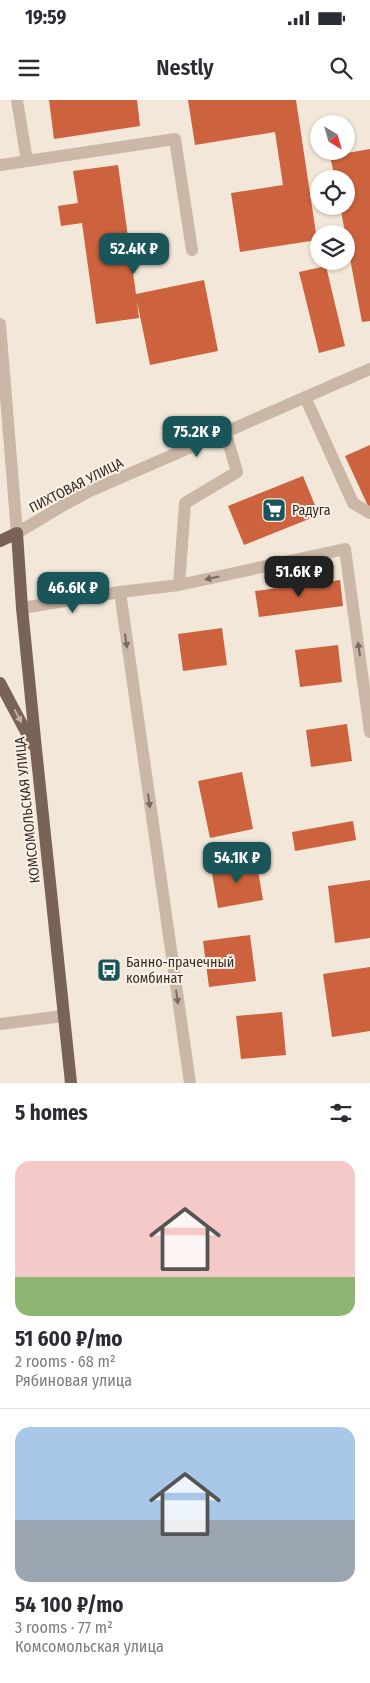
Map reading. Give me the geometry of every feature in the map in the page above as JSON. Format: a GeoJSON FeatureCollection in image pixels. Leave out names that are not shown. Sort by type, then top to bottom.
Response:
{"type":"FeatureCollection","features":[{"type":"Feature","properties":{"kind":"main road"},"geometry":{"type":"LineString","coordinates":[[0,541],[18,534]]}},
{"type":"Feature","properties":{"kind":"main road","name":"КОМСОМОЛЬСКАЯ УЛИЦА"},"geometry":{"type":"LineString","coordinates":[[18,534],[22,608],[71,1083]]}},
{"type":"Feature","properties":{"kind":"main road"},"geometry":{"type":"LineString","coordinates":[[0,683],[36,749]]}},
{"type":"Feature","properties":{"kind":"street"},"geometry":{"type":"LineString","coordinates":[[17,100],[27,161]]}},
{"type":"Feature","properties":{"kind":"street"},"geometry":{"type":"LineString","coordinates":[[0,165],[175,139],[192,250]]}},
{"type":"Feature","properties":{"kind":"street"},"geometry":{"type":"LineString","coordinates":[[0,324],[18,534]]}},
{"type":"Feature","properties":{"kind":"street","name":"ПИХТОВАЯ УЛИЦА"},"geometry":{"type":"LineString","coordinates":[[18,534],[90,491],[370,369]]}},
{"type":"Feature","properties":{"kind":"street"},"geometry":{"type":"LineString","coordinates":[[305,397],[354,503],[370,513]]}},
{"type":"Feature","properties":{"kind":"street"},"geometry":{"type":"LineString","coordinates":[[179,585],[185,503],[237,472],[225,431]]}},
{"type":"Feature","properties":{"kind":"street"},"geometry":{"type":"LineString","coordinates":[[22,608],[120,592],[179,585],[345,549],[370,732]]}},
{"type":"Feature","properties":{"kind":"street"},"geometry":{"type":"LineString","coordinates":[[120,592],[190,1083]]}},
{"type":"Feature","properties":{"kind":"street"},"geometry":{"type":"LineString","coordinates":[[0,1024],[63,1016]]}},
{"type":"Feature","properties":{"kind":"building"},"geometry":{"type":"Polygon","coordinates":[[[49,100],[137,100],[140,126],[54,139],[49,100]]]}},
{"type":"Feature","properties":{"kind":"building"},"geometry":{"type":"Polygon","coordinates":[[[188,100],[296,100],[310,193],[310,215],[313,215],[315,225],[310,225],[310,241],[240,252],[231,193],[283,185],[275,132],[195,145],[188,100]]]}},
{"type":"Feature","properties":{"kind":"building"},"geometry":{"type":"Polygon","coordinates":[[[370,149],[370,321],[362,322],[352,270],[355,270],[355,225],[344,225],[342,215],[355,215],[355,170],[333,170],[331,160],[355,160],[355,152],[370,149]]]}},
{"type":"Feature","properties":{"kind":"building"},"geometry":{"type":"Polygon","coordinates":[[[118,165],[136,294],[204,280],[218,351],[150,365],[137,301],[139,318],[96,324],[82,223],[61,226],[58,206],[78,203],[73,171],[118,165]]]}},
{"type":"Feature","properties":{"kind":"building"},"geometry":{"type":"Polygon","coordinates":[[[310,270],[327,270],[345,346],[319,353],[299,272],[310,270]]]}},
{"type":"Feature","properties":{"kind":"building"},"geometry":{"type":"Polygon","coordinates":[[[370,445],[370,506],[368,506],[345,456],[370,445]]]}},
{"type":"Feature","properties":{"kind":"building","name":"Радуга"},"geometry":{"type":"Polygon","coordinates":[[[303,476],[319,515],[244,545],[228,506],[303,476]]]}},
{"type":"Feature","properties":{"kind":"building"},"geometry":{"type":"Polygon","coordinates":[[[340,580],[343,606],[259,617],[255,591],[340,580]]]}},
{"type":"Feature","properties":{"kind":"building"},"geometry":{"type":"Polygon","coordinates":[[[222,628],[227,665],[183,671],[178,634],[222,628]]]}},
{"type":"Feature","properties":{"kind":"building"},"geometry":{"type":"Polygon","coordinates":[[[338,645],[342,682],[300,687],[295,650],[338,645]]]}},
{"type":"Feature","properties":{"kind":"building"},"geometry":{"type":"Polygon","coordinates":[[[347,724],[352,761],[311,767],[306,730],[347,724]]]}},
{"type":"Feature","properties":{"kind":"building"},"geometry":{"type":"Polygon","coordinates":[[[242,772],[253,829],[210,838],[198,781],[242,772]]]}},
{"type":"Feature","properties":{"kind":"building"},"geometry":{"type":"Polygon","coordinates":[[[353,821],[356,840],[295,851],[292,832],[353,821]]]}},
{"type":"Feature","properties":{"kind":"building"},"geometry":{"type":"Polygon","coordinates":[[[256,859],[263,900],[218,908],[211,868],[256,859]]]}},
{"type":"Feature","properties":{"kind":"building"},"geometry":{"type":"Polygon","coordinates":[[[370,880],[370,938],[335,943],[328,886],[370,880]]]}},
{"type":"Feature","properties":{"kind":"building"},"geometry":{"type":"Polygon","coordinates":[[[250,935],[256,981],[209,987],[203,941],[250,935]]]}},
{"type":"Feature","properties":{"kind":"building"},"geometry":{"type":"Polygon","coordinates":[[[370,967],[370,1031],[332,1037],[323,974],[370,967]]]}},
{"type":"Feature","properties":{"kind":"building"},"geometry":{"type":"Polygon","coordinates":[[[282,1012],[286,1055],[241,1059],[236,1016],[282,1012]]]}},
{"type":"Feature","properties":{"kind":"place","name":"Радуга"},"geometry":{"type":"Point","coordinates":[274,510]}},
{"type":"Feature","properties":{"kind":"place","name":"Банно-прачечный комбинат"},"geometry":{"type":"Point","coordinates":[109,970]}}]}
